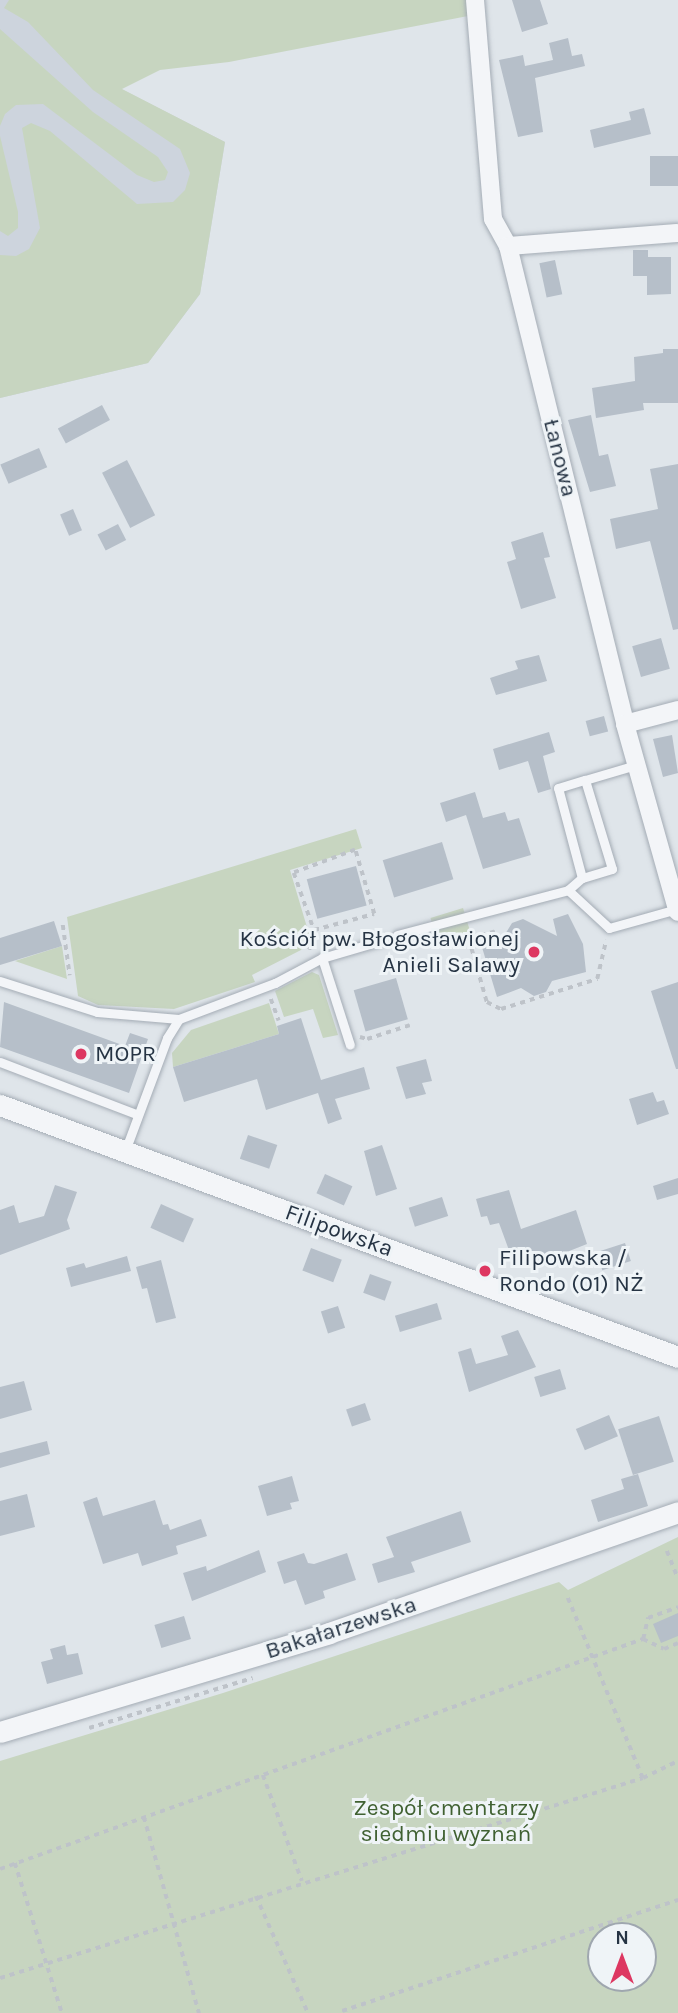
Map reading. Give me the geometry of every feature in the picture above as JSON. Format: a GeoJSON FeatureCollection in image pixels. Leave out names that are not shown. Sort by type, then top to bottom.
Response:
{"type":"FeatureCollection","features":[{"type":"Feature","properties":{"kind":"street","name":"Łanowa"},"geometry":{"type":"LineString","coordinates":[[475,0],[493,219],[508,246],[625,724],[678,911]]}},
{"type":"Feature","properties":{"kind":"street"},"geometry":{"type":"LineString","coordinates":[[508,246],[678,233]]}},
{"type":"Feature","properties":{"kind":"street"},"geometry":{"type":"LineString","coordinates":[[625,724],[678,710]]}},
{"type":"Feature","properties":{"kind":"street","name":"Filipowska"},"geometry":{"type":"LineString","coordinates":[[0,1105],[678,1357]]}},
{"type":"Feature","properties":{"kind":"street","name":"Bakałarzewska"},"geometry":{"type":"LineString","coordinates":[[0,1732],[328,1633],[678,1512]]}},
{"type":"Feature","properties":{"kind":"lane"},"geometry":{"type":"LineString","coordinates":[[582,878],[558,788],[636,765]]}},
{"type":"Feature","properties":{"kind":"lane"},"geometry":{"type":"LineString","coordinates":[[397,935],[568,890],[582,878],[612,869],[585,780]]}},
{"type":"Feature","properties":{"kind":"lane"},"geometry":{"type":"LineString","coordinates":[[568,890],[609,928],[678,911]]}},
{"type":"Feature","properties":{"kind":"lane"},"geometry":{"type":"LineString","coordinates":[[0,981],[97,1012],[179,1019],[252,993],[322,958],[383,940]]}},
{"type":"Feature","properties":{"kind":"lane"},"geometry":{"type":"LineString","coordinates":[[322,958],[350,1045]]}},
{"type":"Feature","properties":{"kind":"lane"},"geometry":{"type":"LineString","coordinates":[[125,1151],[136,1114],[179,1019]]}},
{"type":"Feature","properties":{"kind":"lane"},"geometry":{"type":"LineString","coordinates":[[0,1062],[136,1114]]}},
{"type":"Feature","properties":{"kind":"path"},"geometry":{"type":"LineString","coordinates":[[299,956],[309,950],[314,930],[294,873],[355,850],[374,914],[314,930]]}},
{"type":"Feature","properties":{"kind":"path"},"geometry":{"type":"LineString","coordinates":[[63,925],[70,976]]}},
{"type":"Feature","properties":{"kind":"path"},"geometry":{"type":"LineString","coordinates":[[495,932],[469,939],[488,1002],[501,1009],[597,979],[609,928]]}},
{"type":"Feature","properties":{"kind":"path"},"geometry":{"type":"LineString","coordinates":[[355,1035],[367,1040],[410,1025]]}},
{"type":"Feature","properties":{"kind":"path"},"geometry":{"type":"LineString","coordinates":[[667,1551],[678,1578]]}},
{"type":"Feature","properties":{"kind":"path"},"geometry":{"type":"LineString","coordinates":[[568,1598],[590,1658],[643,1778]]}},
{"type":"Feature","properties":{"kind":"path"},"geometry":{"type":"LineString","coordinates":[[643,1639],[648,1618],[678,1607]]}},
{"type":"Feature","properties":{"kind":"path"},"geometry":{"type":"LineString","coordinates":[[0,1869],[643,1639],[664,1648],[678,1643]]}},
{"type":"Feature","properties":{"kind":"path"},"geometry":{"type":"LineString","coordinates":[[0,1978],[174,1925],[302,1881],[643,1778],[678,1761]]}},
{"type":"Feature","properties":{"kind":"path"},"geometry":{"type":"LineString","coordinates":[[263,1775],[302,1881]]}},
{"type":"Feature","properties":{"kind":"path"},"geometry":{"type":"LineString","coordinates":[[144,1817],[199,2013]]}},
{"type":"Feature","properties":{"kind":"path"},"geometry":{"type":"LineString","coordinates":[[15,1863],[62,2013]]}},
{"type":"Feature","properties":{"kind":"path"},"geometry":{"type":"LineString","coordinates":[[257,1896],[308,2013]]}},
{"type":"Feature","properties":{"kind":"path"},"geometry":{"type":"LineString","coordinates":[[342,2011],[678,1900]]}},
{"type":"Feature","properties":{"kind":"shaded area"},"geometry":{"type":"Polygon","coordinates":[[[0,0],[45,0],[88,72],[225,142],[200,294],[148,363],[0,398],[0,0]]]}},
{"type":"Feature","properties":{"kind":"green space"},"geometry":{"type":"Polygon","coordinates":[[[9,0],[468,0],[468,16],[229,62],[160,70],[122,89],[225,142],[200,294],[148,363],[0,398],[0,255],[16,256],[29,249],[40,228],[22,128],[31,123],[50,131],[137,204],[173,202],[185,190],[190,173],[180,149],[93,90],[28,22],[4,8],[9,0]]]}},
{"type":"Feature","properties":{"kind":"green space"},"geometry":{"type":"Polygon","coordinates":[[[0,29],[93,112],[158,157],[168,172],[165,180],[154,182],[137,175],[43,104],[16,105],[5,114],[0,126],[0,29]]]}},
{"type":"Feature","properties":{"kind":"green space"},"geometry":{"type":"Polygon","coordinates":[[[0,136],[18,212],[18,228],[8,236],[0,231],[0,136]]]}},
{"type":"Feature","properties":{"kind":"green space"},"geometry":{"type":"Polygon","coordinates":[[[356,829],[362,848],[290,870],[309,934],[301,950],[252,975],[255,982],[174,1009],[98,1005],[78,996],[67,917],[356,829]]]}},
{"type":"Feature","properties":{"kind":"green space"},"geometry":{"type":"Polygon","coordinates":[[[463,908],[471,935],[439,945],[430,918],[463,908]]]}},
{"type":"Feature","properties":{"kind":"green space"},"geometry":{"type":"Polygon","coordinates":[[[62,946],[67,979],[15,961],[62,946]]]}},
{"type":"Feature","properties":{"kind":"green space"},"geometry":{"type":"Polygon","coordinates":[[[312,972],[319,975],[338,1035],[323,1038],[313,1009],[284,1017],[275,991],[312,972]]]}},
{"type":"Feature","properties":{"kind":"green space"},"geometry":{"type":"Polygon","coordinates":[[[269,1003],[279,1034],[173,1067],[172,1053],[191,1030],[269,1003]]]}},
{"type":"Feature","properties":{"kind":"green space","name":"Zespół cmentarzy siedmiu wyznań"},"geometry":{"type":"Polygon","coordinates":[[[678,1537],[678,2013],[0,2013],[0,1761],[223,1693],[559,1582],[568,1590],[678,1537]]]}},
{"type":"Feature","properties":{"kind":"building"},"geometry":{"type":"Polygon","coordinates":[[[512,0],[540,0],[548,24],[522,32],[512,0]]]}},
{"type":"Feature","properties":{"kind":"building"},"geometry":{"type":"Polygon","coordinates":[[[568,38],[572,56],[582,54],[585,66],[535,78],[543,132],[518,137],[499,60],[523,55],[525,66],[553,60],[549,43],[568,38]]]}},
{"type":"Feature","properties":{"kind":"building"},"geometry":{"type":"Polygon","coordinates":[[[644,108],[651,134],[594,148],[590,130],[631,120],[629,112],[644,108]]]}},
{"type":"Feature","properties":{"kind":"building"},"geometry":{"type":"Polygon","coordinates":[[[650,156],[678,156],[678,186],[650,186],[650,156]]]}},
{"type":"Feature","properties":{"kind":"building"},"geometry":{"type":"Polygon","coordinates":[[[633,250],[648,250],[648,257],[671,257],[671,294],[647,295],[647,276],[633,276],[633,250]]]}},
{"type":"Feature","properties":{"kind":"building"},"geometry":{"type":"Polygon","coordinates":[[[555,260],[562,294],[547,298],[539,263],[555,260]]]}},
{"type":"Feature","properties":{"kind":"building"},"geometry":{"type":"Polygon","coordinates":[[[663,349],[678,349],[678,403],[643,403],[644,410],[596,418],[592,388],[635,381],[634,357],[663,353],[663,349]]]}},
{"type":"Feature","properties":{"kind":"building"},"geometry":{"type":"Polygon","coordinates":[[[102,405],[110,420],[66,443],[58,428],[102,405]]]}},
{"type":"Feature","properties":{"kind":"building"},"geometry":{"type":"Polygon","coordinates":[[[591,415],[599,456],[608,454],[616,486],[590,492],[568,420],[591,415]]]}},
{"type":"Feature","properties":{"kind":"building"},"geometry":{"type":"Polygon","coordinates":[[[39,448],[47,467],[9,484],[0,464],[39,448]]]}},
{"type":"Feature","properties":{"kind":"building"},"geometry":{"type":"Polygon","coordinates":[[[127,460],[155,515],[130,528],[102,473],[127,460]]]}},
{"type":"Feature","properties":{"kind":"building"},"geometry":{"type":"Polygon","coordinates":[[[678,464],[678,629],[673,630],[650,541],[616,549],[610,519],[658,509],[650,469],[678,464]]]}},
{"type":"Feature","properties":{"kind":"building"},"geometry":{"type":"Polygon","coordinates":[[[73,509],[82,530],[69,536],[60,514],[73,509]]]}},
{"type":"Feature","properties":{"kind":"building"},"geometry":{"type":"Polygon","coordinates":[[[118,524],[126,540],[106,550],[98,534],[118,524]]]}},
{"type":"Feature","properties":{"kind":"building"},"geometry":{"type":"Polygon","coordinates":[[[543,532],[550,557],[544,558],[556,598],[521,609],[507,562],[516,559],[511,542],[543,532]]]}},
{"type":"Feature","properties":{"kind":"building"},"geometry":{"type":"Polygon","coordinates":[[[661,638],[670,669],[641,677],[632,646],[661,638]]]}},
{"type":"Feature","properties":{"kind":"building"},"geometry":{"type":"Polygon","coordinates":[[[539,655],[547,681],[496,695],[490,678],[518,669],[515,661],[539,655]]]}},
{"type":"Feature","properties":{"kind":"building"},"geometry":{"type":"Polygon","coordinates":[[[604,716],[608,731],[590,736],[586,721],[604,716]]]}},
{"type":"Feature","properties":{"kind":"building"},"geometry":{"type":"Polygon","coordinates":[[[549,732],[555,752],[543,756],[551,789],[538,793],[528,761],[499,770],[493,749],[549,732]]]}},
{"type":"Feature","properties":{"kind":"building"},"geometry":{"type":"Polygon","coordinates":[[[672,735],[678,773],[663,777],[653,739],[672,735]]]}},
{"type":"Feature","properties":{"kind":"building"},"geometry":{"type":"Polygon","coordinates":[[[475,792],[483,818],[505,812],[508,821],[519,818],[531,855],[483,869],[466,815],[446,822],[440,803],[475,792]]]}},
{"type":"Feature","properties":{"kind":"building"},"geometry":{"type":"Polygon","coordinates":[[[442,842],[453,879],[394,897],[383,860],[442,842]]]}},
{"type":"Feature","properties":{"kind":"building"},"geometry":{"type":"Polygon","coordinates":[[[356,866],[367,906],[317,919],[307,879],[356,866]]]}},
{"type":"Feature","properties":{"kind":"building","name":"Kościół pw. Błogosławionej Anieli Salawy"},"geometry":{"type":"Polygon","coordinates":[[[568,914],[583,944],[586,972],[552,981],[546,992],[534,996],[521,988],[497,997],[481,944],[504,936],[512,923],[523,919],[557,936],[553,919],[568,914]]]}},
{"type":"Feature","properties":{"kind":"building"},"geometry":{"type":"Polygon","coordinates":[[[54,921],[62,946],[0,965],[0,938],[54,921]]]}},
{"type":"Feature","properties":{"kind":"building"},"geometry":{"type":"Polygon","coordinates":[[[396,978],[408,1019],[366,1031],[354,990],[396,978]]]}},
{"type":"Feature","properties":{"kind":"building"},"geometry":{"type":"Polygon","coordinates":[[[678,982],[678,1069],[676,1069],[651,991],[678,982]]]}},
{"type":"Feature","properties":{"kind":"building","name":"MOPR"},"geometry":{"type":"Polygon","coordinates":[[[4,1002],[125,1046],[130,1033],[148,1039],[129,1093],[0,1047],[4,1002]]]}},
{"type":"Feature","properties":{"kind":"building"},"geometry":{"type":"Polygon","coordinates":[[[301,1018],[321,1080],[364,1067],[370,1089],[335,1099],[342,1119],[328,1124],[318,1093],[266,1110],[257,1079],[184,1102],[173,1067],[279,1034],[277,1026],[301,1018]]]}},
{"type":"Feature","properties":{"kind":"building"},"geometry":{"type":"Polygon","coordinates":[[[426,1059],[432,1081],[422,1083],[426,1094],[406,1099],[396,1067],[426,1059]]]}},
{"type":"Feature","properties":{"kind":"building"},"geometry":{"type":"Polygon","coordinates":[[[653,1092],[657,1102],[664,1100],[669,1114],[637,1125],[629,1099],[653,1092]]]}},
{"type":"Feature","properties":{"kind":"building"},"geometry":{"type":"Polygon","coordinates":[[[248,1135],[277,1145],[269,1169],[240,1159],[248,1135]]]}},
{"type":"Feature","properties":{"kind":"building"},"geometry":{"type":"Polygon","coordinates":[[[382,1145],[397,1189],[376,1196],[364,1151],[382,1145]]]}},
{"type":"Feature","properties":{"kind":"building"},"geometry":{"type":"Polygon","coordinates":[[[325,1174],[352,1186],[344,1205],[316,1193],[325,1174]]]}},
{"type":"Feature","properties":{"kind":"building"},"geometry":{"type":"Polygon","coordinates":[[[678,1178],[678,1194],[657,1200],[653,1186],[678,1178]]]}},
{"type":"Feature","properties":{"kind":"building"},"geometry":{"type":"Polygon","coordinates":[[[55,1185],[77,1192],[67,1220],[70,1229],[0,1255],[0,1210],[14,1205],[19,1223],[44,1216],[55,1185]]]}},
{"type":"Feature","properties":{"kind":"building"},"geometry":{"type":"Polygon","coordinates":[[[509,1190],[521,1229],[576,1210],[587,1244],[534,1265],[531,1256],[520,1260],[517,1251],[510,1253],[499,1223],[490,1225],[487,1216],[481,1217],[476,1199],[509,1190]]]}},
{"type":"Feature","properties":{"kind":"building"},"geometry":{"type":"Polygon","coordinates":[[[442,1197],[448,1216],[415,1227],[409,1208],[442,1197]]]}},
{"type":"Feature","properties":{"kind":"building"},"geometry":{"type":"Polygon","coordinates":[[[161,1204],[194,1219],[183,1242],[150,1228],[161,1204]]]}},
{"type":"Feature","properties":{"kind":"building"},"geometry":{"type":"Polygon","coordinates":[[[625,1243],[631,1261],[602,1270],[596,1252],[625,1243]]]}},
{"type":"Feature","properties":{"kind":"building"},"geometry":{"type":"Polygon","coordinates":[[[311,1248],[342,1260],[333,1282],[302,1270],[311,1248]]]}},
{"type":"Feature","properties":{"kind":"building"},"geometry":{"type":"Polygon","coordinates":[[[127,1256],[131,1271],[71,1287],[66,1268],[84,1263],[86,1268],[127,1256]]]}},
{"type":"Feature","properties":{"kind":"building"},"geometry":{"type":"Polygon","coordinates":[[[161,1260],[176,1318],[156,1323],[147,1288],[142,1289],[136,1267],[161,1260]]]}},
{"type":"Feature","properties":{"kind":"building"},"geometry":{"type":"Polygon","coordinates":[[[370,1274],[392,1282],[385,1301],[363,1293],[370,1274]]]}},
{"type":"Feature","properties":{"kind":"building"},"geometry":{"type":"Polygon","coordinates":[[[437,1303],[442,1319],[400,1332],[395,1316],[437,1303]]]}},
{"type":"Feature","properties":{"kind":"building"},"geometry":{"type":"Polygon","coordinates":[[[338,1306],[345,1328],[328,1333],[321,1312],[338,1306]]]}},
{"type":"Feature","properties":{"kind":"building"},"geometry":{"type":"Polygon","coordinates":[[[518,1330],[536,1367],[469,1392],[458,1352],[471,1348],[476,1364],[508,1355],[501,1336],[518,1330]]]}},
{"type":"Feature","properties":{"kind":"building"},"geometry":{"type":"Polygon","coordinates":[[[560,1369],[566,1389],[540,1397],[534,1377],[560,1369]]]}},
{"type":"Feature","properties":{"kind":"building"},"geometry":{"type":"Polygon","coordinates":[[[24,1381],[32,1410],[0,1419],[0,1387],[24,1381]]]}},
{"type":"Feature","properties":{"kind":"building"},"geometry":{"type":"Polygon","coordinates":[[[365,1403],[371,1420],[352,1427],[346,1410],[365,1403]]]}},
{"type":"Feature","properties":{"kind":"building"},"geometry":{"type":"Polygon","coordinates":[[[609,1415],[618,1436],[585,1450],[576,1429],[609,1415]]]}},
{"type":"Feature","properties":{"kind":"building"},"geometry":{"type":"Polygon","coordinates":[[[659,1416],[674,1462],[633,1475],[618,1429],[659,1416]]]}},
{"type":"Feature","properties":{"kind":"building"},"geometry":{"type":"Polygon","coordinates":[[[47,1441],[50,1454],[0,1468],[0,1453],[47,1441]]]}},
{"type":"Feature","properties":{"kind":"building"},"geometry":{"type":"Polygon","coordinates":[[[638,1474],[648,1506],[598,1522],[591,1500],[624,1489],[621,1479],[638,1474]]]}},
{"type":"Feature","properties":{"kind":"building"},"geometry":{"type":"Polygon","coordinates":[[[292,1476],[299,1501],[290,1503],[292,1509],[267,1516],[258,1486],[292,1476]]]}},
{"type":"Feature","properties":{"kind":"building"},"geometry":{"type":"Polygon","coordinates":[[[27,1494],[35,1527],[0,1536],[0,1501],[27,1494]]]}},
{"type":"Feature","properties":{"kind":"building"},"geometry":{"type":"Polygon","coordinates":[[[97,1497],[103,1516],[155,1500],[163,1525],[168,1524],[170,1530],[201,1519],[207,1536],[176,1546],[178,1554],[142,1566],[138,1553],[103,1564],[83,1502],[97,1497]]]}},
{"type":"Feature","properties":{"kind":"building"},"geometry":{"type":"Polygon","coordinates":[[[461,1511],[471,1542],[411,1562],[415,1572],[378,1583],[372,1564],[394,1557],[386,1537],[461,1511]]]}},
{"type":"Feature","properties":{"kind":"building"},"geometry":{"type":"Polygon","coordinates":[[[259,1550],[266,1572],[192,1601],[183,1573],[206,1566],[207,1571],[259,1550]]]}},
{"type":"Feature","properties":{"kind":"building"},"geometry":{"type":"Polygon","coordinates":[[[304,1553],[308,1563],[314,1564],[347,1553],[356,1580],[323,1591],[325,1598],[305,1605],[296,1580],[284,1584],[277,1562],[304,1553]]]}},
{"type":"Feature","properties":{"kind":"building"},"geometry":{"type":"Polygon","coordinates":[[[678,1613],[678,1636],[661,1643],[653,1624],[678,1613]]]}},
{"type":"Feature","properties":{"kind":"building"},"geometry":{"type":"Polygon","coordinates":[[[184,1616],[191,1639],[161,1648],[154,1625],[184,1616]]]}},
{"type":"Feature","properties":{"kind":"building"},"geometry":{"type":"Polygon","coordinates":[[[65,1645],[67,1655],[78,1653],[83,1674],[47,1684],[41,1662],[53,1659],[50,1649],[65,1645]]]}},
{"type":"Feature","properties":{"kind":"place","name":"Kościół pw. Błogosławionej Anieli Salawy"},"geometry":{"type":"Point","coordinates":[534,952]}},
{"type":"Feature","properties":{"kind":"place","name":"MOPR"},"geometry":{"type":"Point","coordinates":[81,1054]}},
{"type":"Feature","properties":{"kind":"place","name":"Filipowska / Rondo (01) NŻ"},"geometry":{"type":"Point","coordinates":[485,1271]}}]}
